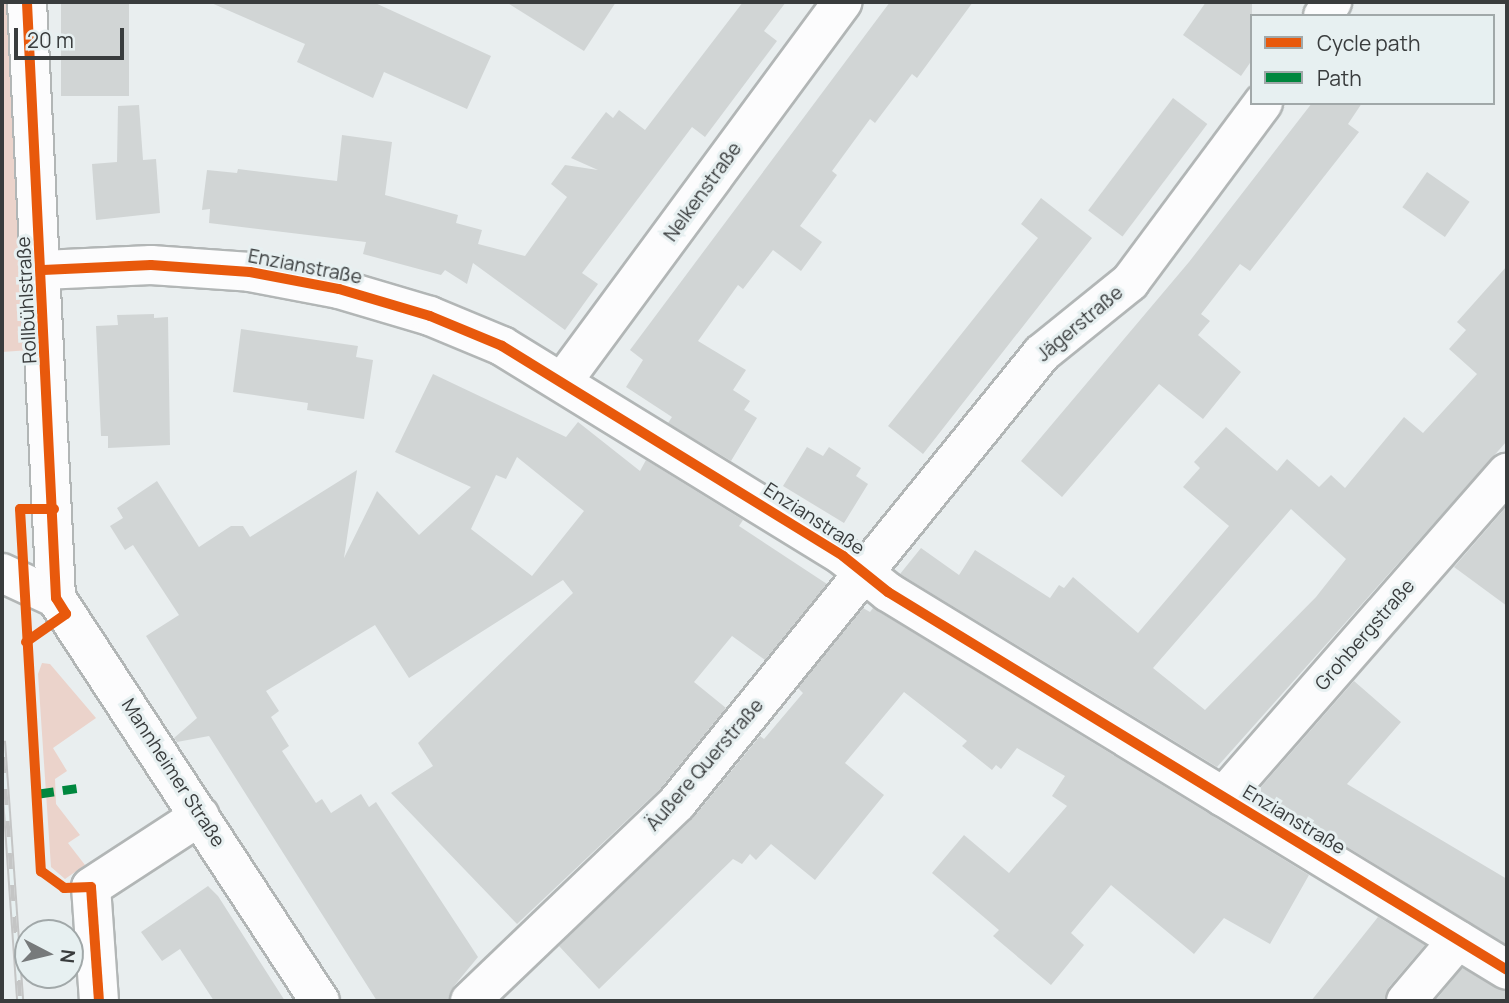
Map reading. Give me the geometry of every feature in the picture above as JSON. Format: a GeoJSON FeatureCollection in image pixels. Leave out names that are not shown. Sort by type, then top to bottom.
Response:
{"type":"FeatureCollection","features":[{"type":"Feature","properties":{"kind":"street","name":"Rollbühlstraße"},"geometry":{"type":"LineString","coordinates":[[27,2],[43,270],[56,597]]}},
{"type":"Feature","properties":{"kind":"street","name":"Nelkenstraße"},"geometry":{"type":"LineString","coordinates":[[563,381],[842,2]]}},
{"type":"Feature","properties":{"kind":"street","name":"Jägerstraße"},"geometry":{"type":"LineString","coordinates":[[866,575],[1042,353],[1130,282],[1262,105]]}},
{"type":"Feature","properties":{"kind":"street","name":"Enzianstraße"},"geometry":{"type":"LineString","coordinates":[[43,270],[151,265],[250,272],[339,289],[454,326],[502,346],[563,381],[866,575],[1223,797],[1507,970]]}},
{"type":"Feature","properties":{"kind":"street","name":"Grohbergstraße"},"geometry":{"type":"LineString","coordinates":[[1223,797],[1507,472]]}},
{"type":"Feature","properties":{"kind":"street"},"geometry":{"type":"LineString","coordinates":[[2,573],[56,597]]}},
{"type":"Feature","properties":{"kind":"street","name":"Äußere Querstraße"},"geometry":{"type":"LineString","coordinates":[[470,1001],[677,803],[866,575]]}},
{"type":"Feature","properties":{"kind":"street","name":"Mannheimer Straße"},"geometry":{"type":"LineString","coordinates":[[56,597],[320,1001]]}},
{"type":"Feature","properties":{"kind":"street"},"geometry":{"type":"LineString","coordinates":[[99,1001],[91,887],[201,816]]}},
{"type":"Feature","properties":{"kind":"street"},"geometry":{"type":"LineString","coordinates":[[1406,1001],[1458,940]]}},
{"type":"Feature","properties":{"kind":"shaded area"},"geometry":{"type":"Polygon","coordinates":[[[2,2],[7,2],[30,350],[2,352],[2,2]]]}},
{"type":"Feature","properties":{"kind":"shaded area"},"geometry":{"type":"Polygon","coordinates":[[[42,663],[50,664],[96,718],[53,748],[67,771],[55,779],[56,804],[80,835],[68,843],[85,865],[65,879],[51,867],[38,674],[42,663]]]}},
{"type":"Feature","properties":{"kind":"building"},"geometry":{"type":"Polygon","coordinates":[[[61,2],[129,2],[129,96],[61,96],[61,2]]]}},
{"type":"Feature","properties":{"kind":"building"},"geometry":{"type":"Polygon","coordinates":[[[209,2],[373,2],[491,56],[467,109],[384,72],[373,98],[297,62],[305,44],[209,2]]]}},
{"type":"Feature","properties":{"kind":"building"},"geometry":{"type":"Polygon","coordinates":[[[506,2],[616,2],[584,51],[506,2]]]}},
{"type":"Feature","properties":{"kind":"building"},"geometry":{"type":"Polygon","coordinates":[[[743,2],[786,2],[764,31],[777,41],[705,137],[692,127],[582,273],[598,284],[565,330],[473,263],[467,284],[445,270],[441,275],[363,254],[366,242],[209,223],[210,209],[202,210],[207,170],[237,173],[238,169],[337,181],[342,135],[392,142],[385,195],[458,215],[456,223],[482,230],[478,244],[525,256],[567,197],[551,184],[565,165],[598,170],[571,158],[606,112],[613,118],[619,110],[645,130],[743,2]]]}},
{"type":"Feature","properties":{"kind":"building"},"geometry":{"type":"Polygon","coordinates":[[[890,2],[973,2],[917,78],[912,74],[875,123],[870,119],[832,171],[837,175],[800,226],[822,242],[801,271],[773,250],[743,289],[738,285],[698,341],[746,370],[733,390],[750,401],[744,410],[757,418],[731,461],[668,423],[672,417],[626,387],[643,360],[630,350],[890,2]]]}},
{"type":"Feature","properties":{"kind":"building"},"geometry":{"type":"Polygon","coordinates":[[[1206,2],[1252,2],[1250,63],[1241,76],[1183,35],[1206,2]]]}},
{"type":"Feature","properties":{"kind":"building"},"geometry":{"type":"Polygon","coordinates":[[[1173,98],[1207,124],[1122,236],[1088,211],[1173,98]]]}},
{"type":"Feature","properties":{"kind":"building"},"geometry":{"type":"Polygon","coordinates":[[[139,105],[143,160],[156,159],[160,213],[96,220],[92,164],[117,162],[118,106],[139,105]]]}},
{"type":"Feature","properties":{"kind":"building"},"geometry":{"type":"Polygon","coordinates":[[[1310,105],[1361,105],[1348,124],[1359,132],[1250,271],[1240,264],[1201,314],[1210,321],[1198,335],[1241,372],[1203,419],[1159,384],[1062,497],[1021,461],[1189,262],[1310,105]]]}},
{"type":"Feature","properties":{"kind":"building"},"geometry":{"type":"Polygon","coordinates":[[[1427,172],[1470,202],[1445,237],[1402,207],[1427,172]]]}},
{"type":"Feature","properties":{"kind":"building"},"geometry":{"type":"Polygon","coordinates":[[[1041,198],[1092,238],[923,454],[888,426],[1038,238],[1021,224],[1041,198]]]}},
{"type":"Feature","properties":{"kind":"building"},"geometry":{"type":"Polygon","coordinates":[[[1507,266],[1507,441],[1217,767],[900,574],[921,548],[959,575],[975,550],[1050,598],[1059,585],[1064,588],[1073,577],[1138,633],[1229,526],[1183,487],[1200,468],[1194,462],[1226,427],[1277,471],[1287,459],[1319,487],[1331,475],[1345,488],[1404,417],[1423,433],[1477,374],[1449,349],[1466,330],[1457,322],[1507,266]],[[1291,509],[1153,668],[1205,710],[1316,597],[1346,559],[1291,509]]]}},
{"type":"Feature","properties":{"kind":"building"},"geometry":{"type":"Polygon","coordinates":[[[154,314],[154,318],[168,317],[170,445],[108,448],[108,436],[101,436],[96,326],[118,325],[117,315],[154,314]]]}},
{"type":"Feature","properties":{"kind":"building"},"geometry":{"type":"Polygon","coordinates":[[[241,329],[358,346],[356,357],[373,360],[364,419],[307,410],[308,403],[233,392],[241,329]]]}},
{"type":"Feature","properties":{"kind":"building"},"geometry":{"type":"Polygon","coordinates":[[[433,374],[566,437],[578,422],[640,471],[646,460],[743,520],[739,526],[827,584],[765,660],[732,636],[694,682],[726,708],[661,788],[517,924],[391,793],[433,766],[418,743],[573,593],[563,580],[409,678],[375,625],[266,691],[279,711],[271,717],[289,746],[282,751],[316,803],[322,799],[331,813],[361,794],[369,807],[376,802],[478,957],[454,986],[449,1001],[377,1001],[209,736],[177,742],[174,738],[197,718],[146,636],[179,615],[133,545],[125,550],[110,526],[123,518],[117,508],[157,481],[199,547],[231,526],[243,526],[250,537],[357,470],[344,558],[377,491],[419,535],[471,487],[395,452],[433,374]],[[517,457],[506,479],[496,475],[471,529],[532,576],[584,511],[517,457]]]}},
{"type":"Feature","properties":{"kind":"building"},"geometry":{"type":"Polygon","coordinates":[[[807,447],[823,456],[829,447],[861,468],[856,476],[868,484],[844,523],[783,486],[807,447]]]}},
{"type":"Feature","properties":{"kind":"building"},"geometry":{"type":"Polygon","coordinates":[[[1507,506],[1507,606],[1454,567],[1507,506]]]}},
{"type":"Feature","properties":{"kind":"building"},"geometry":{"type":"Polygon","coordinates":[[[863,608],[870,612],[873,608],[1309,875],[1270,944],[1224,918],[1194,954],[1111,885],[1071,933],[1084,945],[1051,985],[993,936],[999,930],[932,873],[964,835],[1009,873],[1067,806],[1052,796],[1065,776],[1017,748],[1001,769],[996,765],[992,770],[962,746],[967,741],[904,692],[845,763],[884,795],[815,880],[771,844],[756,860],[750,854],[742,864],[733,859],[599,989],[559,946],[692,819],[760,736],[764,739],[803,693],[798,688],[863,608]]]}},
{"type":"Feature","properties":{"kind":"building"},"geometry":{"type":"Polygon","coordinates":[[[1354,681],[1401,722],[1347,784],[1507,879],[1507,945],[1261,794],[1261,787],[1354,681]]]}},
{"type":"Feature","properties":{"kind":"building"},"geometry":{"type":"Polygon","coordinates":[[[208,886],[218,896],[285,1001],[214,1001],[180,949],[162,961],[141,932],[208,886]]]}},
{"type":"Feature","properties":{"kind":"building"},"geometry":{"type":"Polygon","coordinates":[[[1378,917],[1425,945],[1389,987],[1385,1001],[1311,1001],[1378,917]]]}},
{"type":"Feature","properties":{"kind":"building"},"geometry":{"type":"Polygon","coordinates":[[[1462,968],[1507,992],[1507,1001],[1435,1001],[1462,968]]]}},
{"type":"Feature","properties":{"kind":"railway"},"geometry":{"type":"LineString","coordinates":[[2,741],[20,1001]]}},
{"type":"Feature","properties":{"kind":"marked path"},"geometry":{"type":"LineString","coordinates":[[36,794],[77,788]]}},
{"type":"Feature","properties":{"kind":"cycle path"},"geometry":{"type":"LineString","coordinates":[[26,642],[66,614],[56,598],[27,2]]}},
{"type":"Feature","properties":{"kind":"cycle path"},"geometry":{"type":"LineString","coordinates":[[43,270],[151,265],[250,272],[339,289],[430,316],[502,346],[843,556],[888,592],[1507,970]]}},
{"type":"Feature","properties":{"kind":"cycle path"},"geometry":{"type":"LineString","coordinates":[[54,509],[20,509],[41,871],[64,888],[91,887],[99,1001]]}}]}
